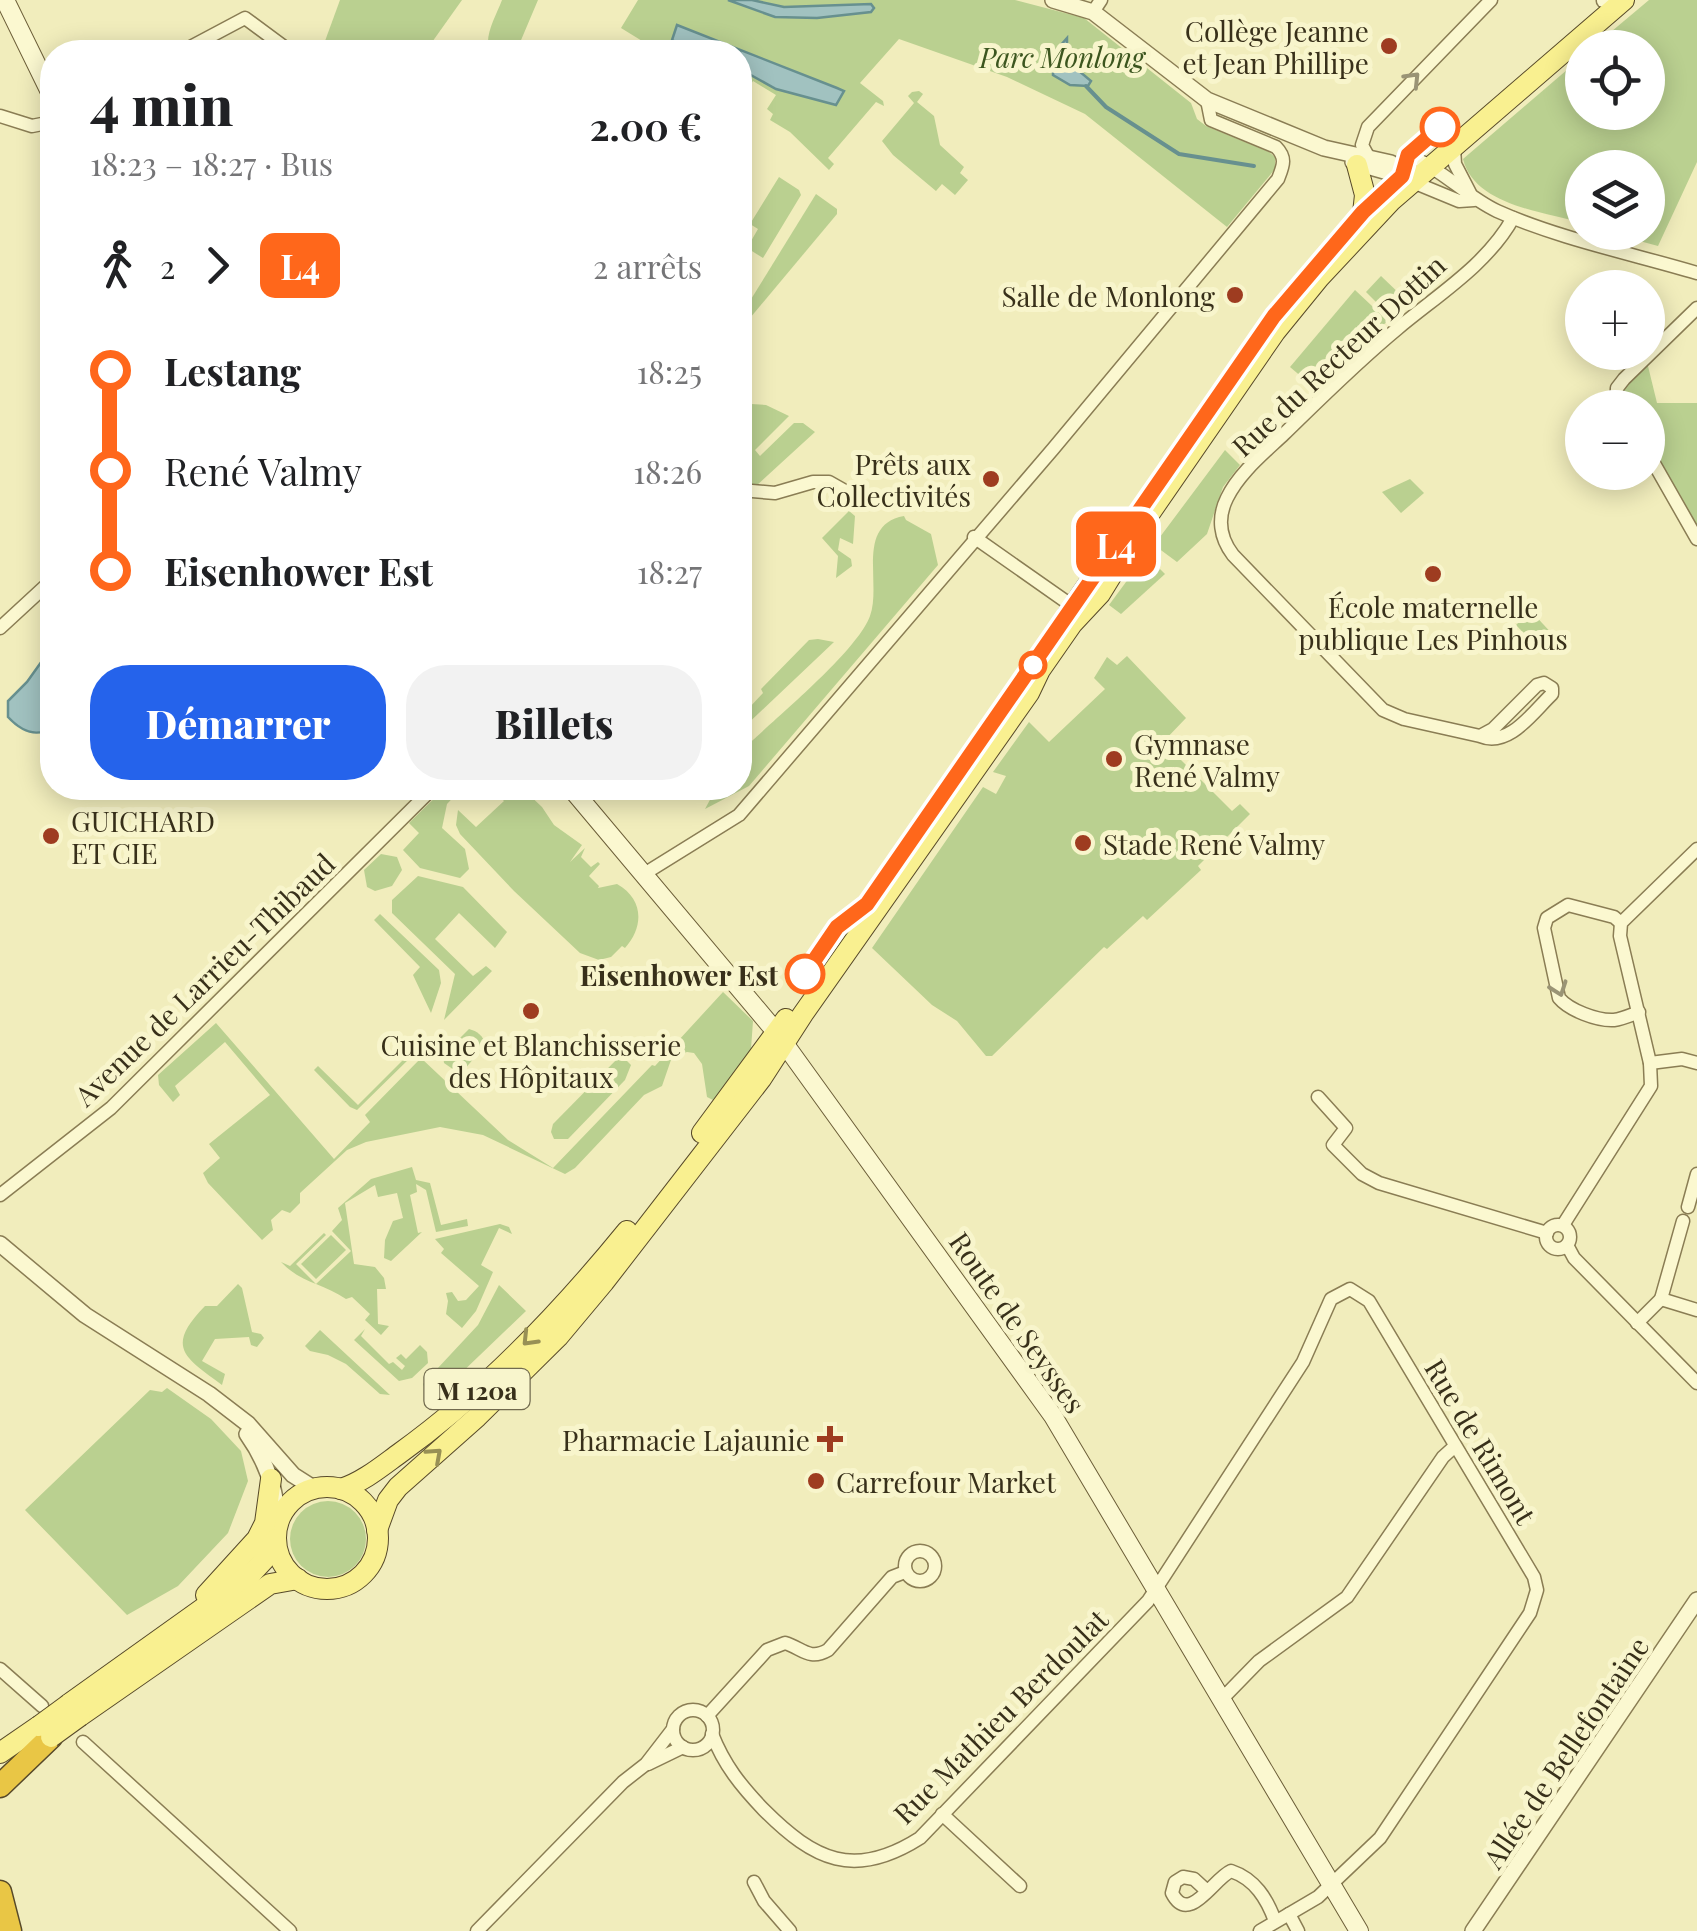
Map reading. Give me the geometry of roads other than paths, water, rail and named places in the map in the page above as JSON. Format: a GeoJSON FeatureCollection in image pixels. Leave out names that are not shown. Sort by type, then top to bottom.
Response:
{"type":"FeatureCollection","features":[{"type":"Feature","properties":{"kind":"highway"},"geometry":{"type":"LineString","coordinates":[[0,1786],[44,1723]]}},
{"type":"Feature","properties":{"kind":"highway"},"geometry":{"type":"LineString","coordinates":[[0,1892],[10,1931]]}},
{"type":"Feature","properties":{"kind":"main road"},"geometry":{"type":"LineString","coordinates":[[5,0],[40,71]]}},
{"type":"Feature","properties":{"kind":"main road"},"geometry":{"type":"LineString","coordinates":[[780,1037],[1030,693],[1040,670],[1274,316],[1363,212],[1426,164],[1603,0]]}},
{"type":"Feature","properties":{"kind":"main road"},"geometry":{"type":"LineString","coordinates":[[1426,164],[1454,148],[1624,0]]}},
{"type":"Feature","properties":{"kind":"main road"},"geometry":{"type":"LineString","coordinates":[[1362,160],[1363,212]]}},
{"type":"Feature","properties":{"kind":"main road"},"geometry":{"type":"LineString","coordinates":[[1079,611],[1275,332],[1407,180]]}},
{"type":"Feature","properties":{"kind":"main road","name":"Route de Seysses"},"geometry":{"type":"LineString","coordinates":[[581,800],[780,1037],[1054,1416],[1359,1931]]}},
{"type":"Feature","properties":{"kind":"main road","name":"M 120a"},"geometry":{"type":"LineString","coordinates":[[341,1489],[380,1468],[451,1413],[510,1358],[596,1269],[780,1037]]}},
{"type":"Feature","properties":{"kind":"main road","name":"M 120a"},"geometry":{"type":"LineString","coordinates":[[377,1530],[388,1500],[398,1487],[511,1385],[604,1282],[780,1037]]}},
{"type":"Feature","properties":{"kind":"main road"},"geometry":{"type":"LineString","coordinates":[[166,1635],[179,1615],[204,1596],[258,1539],[271,1479]]}},
{"type":"Feature","properties":{"kind":"main road"},"geometry":{"type":"LineString","coordinates":[[74,1710],[166,1635],[251,1574],[264,1560],[288,1506],[315,1489],[341,1489],[365,1504],[377,1530],[376,1551],[358,1578],[328,1589],[298,1579],[282,1562],[277,1532]]}},
{"type":"Feature","properties":{"kind":"main road"},"geometry":{"type":"LineString","coordinates":[[0,1753],[270,1584],[298,1579]]}},
{"type":"Feature","properties":{"kind":"main road"},"geometry":{"type":"LineString","coordinates":[[0,1769],[44,1723]]}},
{"type":"Feature","properties":{"kind":"street"},"geometry":{"type":"LineString","coordinates":[[1053,0],[1097,6],[1207,100],[1336,152],[1391,163],[1407,180],[1459,202],[1474,200]]}},
{"type":"Feature","properties":{"kind":"street"},"geometry":{"type":"LineString","coordinates":[[1362,160],[1368,128],[1491,0]]}},
{"type":"Feature","properties":{"kind":"street"},"geometry":{"type":"LineString","coordinates":[[204,40],[246,18],[276,40]]}},
{"type":"Feature","properties":{"kind":"street"},"geometry":{"type":"LineString","coordinates":[[752,800],[1278,180],[1282,153],[1210,120],[1207,100]]}},
{"type":"Feature","properties":{"kind":"street"},"geometry":{"type":"LineString","coordinates":[[0,116],[32,126],[40,124]]}},
{"type":"Feature","properties":{"kind":"street"},"geometry":{"type":"LineString","coordinates":[[1454,148],[1455,164],[1474,200]]}},
{"type":"Feature","properties":{"kind":"street"},"geometry":{"type":"LineString","coordinates":[[1426,164],[1474,200],[1513,218],[1697,273]]}},
{"type":"Feature","properties":{"kind":"street","name":"Rue du Recteur Dottin"},"geometry":{"type":"LineString","coordinates":[[1480,736],[1445,730],[1383,710],[1232,555],[1222,535],[1221,516],[1227,499],[1254,463],[1374,349],[1477,262],[1513,218]]}},
{"type":"Feature","properties":{"kind":"street"},"geometry":{"type":"LineString","coordinates":[[1617,390],[1697,308]]}},
{"type":"Feature","properties":{"kind":"street"},"geometry":{"type":"LineString","coordinates":[[752,491],[775,493],[813,482],[828,482],[852,495]]}},
{"type":"Feature","properties":{"kind":"street"},"geometry":{"type":"LineString","coordinates":[[1665,483],[1697,539]]}},
{"type":"Feature","properties":{"kind":"street"},"geometry":{"type":"LineString","coordinates":[[974,538],[1079,611]]}},
{"type":"Feature","properties":{"kind":"street"},"geometry":{"type":"LineString","coordinates":[[19,614],[24,598],[40,581]]}},
{"type":"Feature","properties":{"kind":"street"},"geometry":{"type":"LineString","coordinates":[[0,628],[40,592]]}},
{"type":"Feature","properties":{"kind":"street"},"geometry":{"type":"LineString","coordinates":[[1544,683],[1552,688],[1552,694],[1507,736],[1487,740],[1480,736],[1537,685],[1544,683]]}},
{"type":"Feature","properties":{"kind":"street","name":"Avenue de Larrieu-Thibaud"},"geometry":{"type":"LineString","coordinates":[[0,1195],[111,1108],[421,800]]}},
{"type":"Feature","properties":{"kind":"street"},"geometry":{"type":"LineString","coordinates":[[644,874],[739,815],[752,800]]}},
{"type":"Feature","properties":{"kind":"street"},"geometry":{"type":"LineString","coordinates":[[1563,1226],[1652,1086],[1650,1062],[1620,936],[1621,923],[1697,849]]}},
{"type":"Feature","properties":{"kind":"street"},"geometry":{"type":"LineString","coordinates":[[1621,923],[1597,912],[1564,906],[1547,918],[1544,928],[1558,998],[1564,1004],[1615,1020],[1638,1012]]}},
{"type":"Feature","properties":{"kind":"street"},"geometry":{"type":"LineString","coordinates":[[1650,1062],[1682,1058],[1697,1063]]}},
{"type":"Feature","properties":{"kind":"street"},"geometry":{"type":"LineString","coordinates":[[1318,1097],[1346,1128],[1333,1145],[1362,1174],[1547,1233]]}},
{"type":"Feature","properties":{"kind":"street"},"geometry":{"type":"LineString","coordinates":[[1638,1323],[1661,1299],[1697,1174]]}},
{"type":"Feature","properties":{"kind":"street"},"geometry":{"type":"LineString","coordinates":[[1563,1226],[1553,1226],[1547,1233],[1547,1242],[1554,1249],[1568,1246]]}},
{"type":"Feature","properties":{"kind":"street"},"geometry":{"type":"LineString","coordinates":[[1563,1226],[1571,1236],[1568,1246],[1574,1258],[1697,1383]]}},
{"type":"Feature","properties":{"kind":"street"},"geometry":{"type":"LineString","coordinates":[[0,1244],[85,1316],[230,1410],[248,1424],[293,1475],[315,1489]]}},
{"type":"Feature","properties":{"kind":"street","name":"Rue de Rimont"},"geometry":{"type":"LineString","coordinates":[[1156,1590],[1303,1362],[1331,1299],[1350,1289],[1368,1302],[1534,1577],[1536,1601],[1380,1838],[1318,1897],[1260,1931]]}},
{"type":"Feature","properties":{"kind":"street"},"geometry":{"type":"LineString","coordinates":[[1661,1299],[1697,1310]]}},
{"type":"Feature","properties":{"kind":"street"},"geometry":{"type":"LineString","coordinates":[[230,1410],[258,1451],[271,1479],[277,1532]]}},
{"type":"Feature","properties":{"kind":"street"},"geometry":{"type":"LineString","coordinates":[[1222,1700],[1272,1650],[1347,1597],[1443,1457],[1454,1447]]}},
{"type":"Feature","properties":{"kind":"street"},"geometry":{"type":"LineString","coordinates":[[1144,1568],[1178,1553]]}},
{"type":"Feature","properties":{"kind":"street"},"geometry":{"type":"LineString","coordinates":[[707,1716],[767,1650],[785,1643],[808,1655],[828,1650],[892,1577],[905,1572]]}},
{"type":"Feature","properties":{"kind":"street","name":"Rue Mathieu Berdoulat"},"geometry":{"type":"LineString","coordinates":[[689,1748],[724,1765],[791,1836],[823,1856],[849,1861],[898,1852],[920,1838],[1156,1590]]}},
{"type":"Feature","properties":{"kind":"street","name":"Allée de Bellefontaine"},"geometry":{"type":"LineString","coordinates":[[1473,1931],[1697,1600]]}},
{"type":"Feature","properties":{"kind":"street"},"geometry":{"type":"LineString","coordinates":[[0,1668],[44,1723]]}},
{"type":"Feature","properties":{"kind":"street"},"geometry":{"type":"LineString","coordinates":[[478,1931],[623,1782],[646,1764],[686,1711],[707,1716],[712,1734],[708,1742],[646,1764]]}},
{"type":"Feature","properties":{"kind":"street"},"geometry":{"type":"LineString","coordinates":[[673,1729],[689,1748]]}},
{"type":"Feature","properties":{"kind":"street","name":"Rue Mathieu Berdoulat"},"geometry":{"type":"LineString","coordinates":[[712,1734],[724,1765]]}},
{"type":"Feature","properties":{"kind":"street"},"geometry":{"type":"LineString","coordinates":[[82,1742],[290,1931]]}},
{"type":"Feature","properties":{"kind":"street"},"geometry":{"type":"LineString","coordinates":[[942,1814],[1020,1886]]}},
{"type":"Feature","properties":{"kind":"street"},"geometry":{"type":"LineString","coordinates":[[1207,1892],[1222,1875],[1231,1871],[1242,1874],[1267,1899],[1275,1922]]}},
{"type":"Feature","properties":{"kind":"street"},"geometry":{"type":"LineString","coordinates":[[754,1882],[788,1930]]}},
{"type":"Feature","properties":{"kind":"street"},"geometry":{"type":"LineString","coordinates":[[1289,1914],[1298,1931]]}},
{"type":"Feature","properties":{"kind":"water"},"geometry":{"type":"Polygon","coordinates":[[[728,0],[784,7],[871,4],[874,8],[871,12],[817,18],[775,17],[728,0]]]}},
{"type":"Feature","properties":{"kind":"water"},"geometry":{"type":"Polygon","coordinates":[[[677,25],[715,40],[672,40],[677,25]]]}},
{"type":"Feature","properties":{"kind":"water"},"geometry":{"type":"Polygon","coordinates":[[[1067,38],[1067,61],[1091,81],[1088,86],[1070,85],[1053,75],[1053,54],[1067,38]]]}},
{"type":"Feature","properties":{"kind":"water"},"geometry":{"type":"Polygon","coordinates":[[[752,55],[844,91],[836,105],[776,89],[752,76],[752,55]]]}},
{"type":"Feature","properties":{"kind":"water"},"geometry":{"type":"Polygon","coordinates":[[[40,664],[40,732],[28,732],[8,717],[8,701],[40,664]]]}},
{"type":"Feature","properties":{"kind":"waterway"},"geometry":{"type":"LineString","coordinates":[[1086,86],[1106,107],[1179,154],[1254,166]]}},
{"type":"Feature","properties":{"kind":"place","name":"Collège Jeanne et Jean Phillipe"},"geometry":{"type":"Point","coordinates":[1389,46]}},
{"type":"Feature","properties":{"kind":"place","name":"Salle de Monlong"},"geometry":{"type":"Point","coordinates":[1235,295]}},
{"type":"Feature","properties":{"kind":"place","name":"Prêts aux Collectivités"},"geometry":{"type":"Point","coordinates":[991,479]}},
{"type":"Feature","properties":{"kind":"place","name":"École maternelle publique Les Pinhous"},"geometry":{"type":"Point","coordinates":[1433,574]}},
{"type":"Feature","properties":{"kind":"place","name":"Gymnase René Valmy"},"geometry":{"type":"Point","coordinates":[1114,759]}},
{"type":"Feature","properties":{"kind":"place","name":"GUICHARD ET CIE"},"geometry":{"type":"Point","coordinates":[51,836]}},
{"type":"Feature","properties":{"kind":"place","name":"Stade René Valmy"},"geometry":{"type":"Point","coordinates":[1083,843]}},
{"type":"Feature","properties":{"kind":"place","name":"Eisenhower Est"},"geometry":{"type":"Point","coordinates":[805,974]}},
{"type":"Feature","properties":{"kind":"place","name":"Cuisine et Blanchisserie des Hôpitaux"},"geometry":{"type":"Point","coordinates":[531,1011]}},
{"type":"Feature","properties":{"kind":"place","name":"Pharmacie Lajaunie"},"geometry":{"type":"Point","coordinates":[830,1439]}},
{"type":"Feature","properties":{"kind":"place","name":"Carrefour Market"},"geometry":{"type":"Point","coordinates":[816,1481]}},
{"type":"Feature","properties":{"kind":"park label","name":"Parc Monlong"},"geometry":{"type":"Point","coordinates":[1062,56]}}]}
